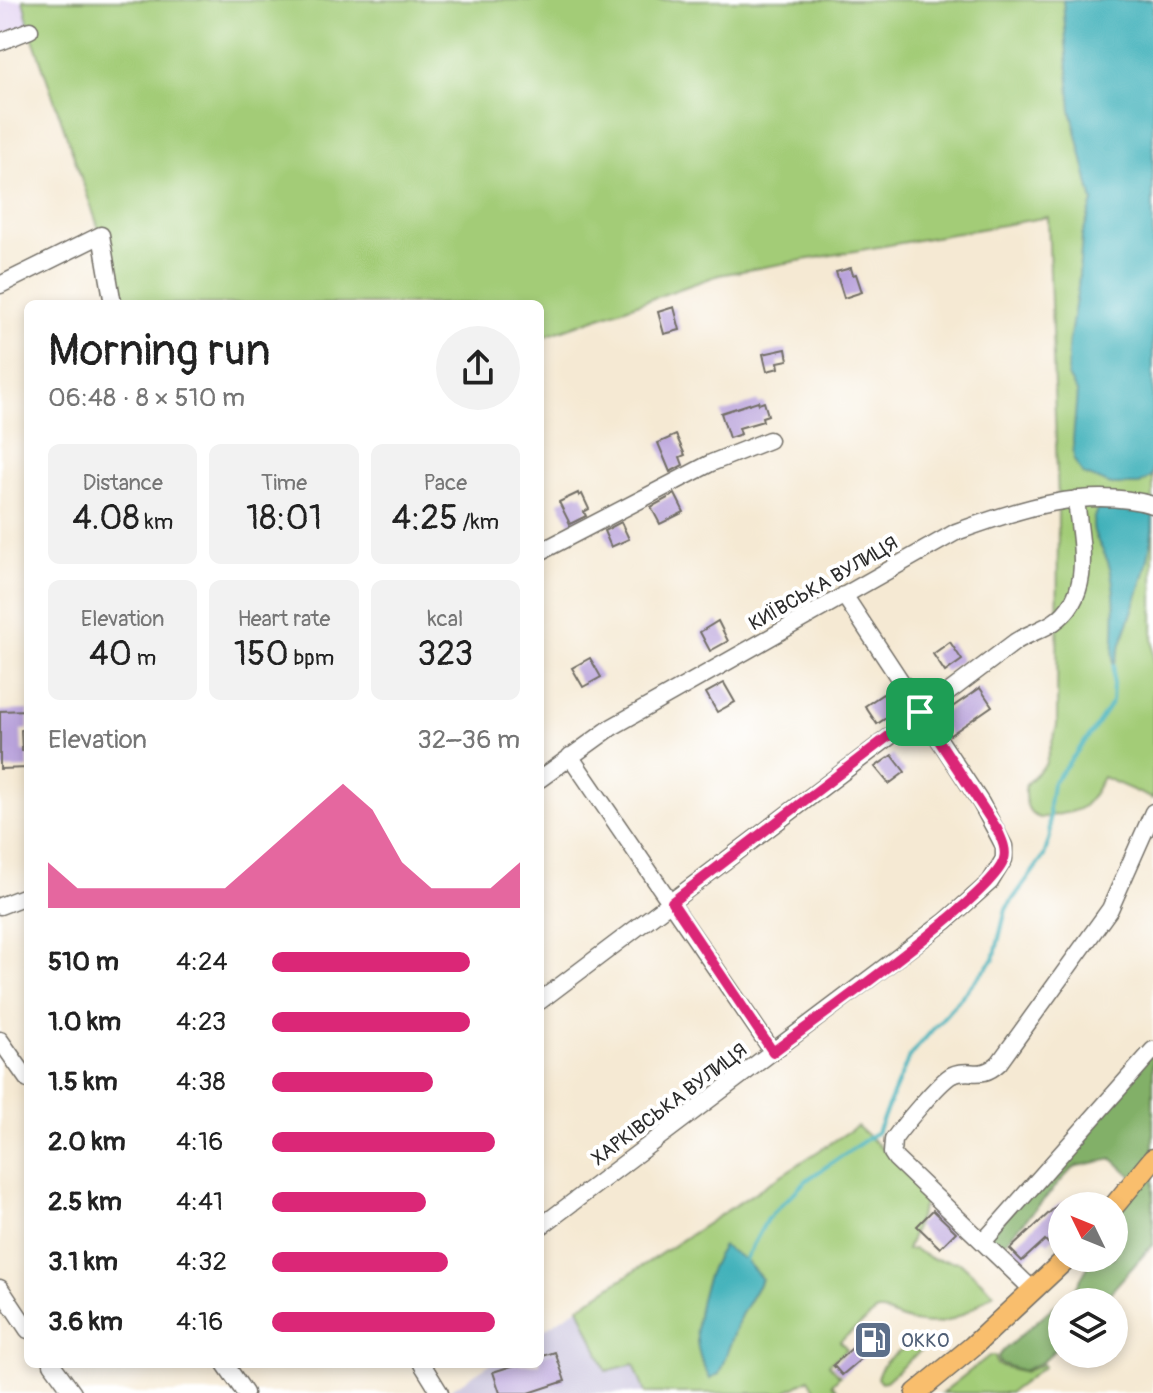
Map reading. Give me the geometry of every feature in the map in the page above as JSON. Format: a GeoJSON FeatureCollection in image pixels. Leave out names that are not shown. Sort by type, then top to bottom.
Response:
{"type":"FeatureCollection","features":[{"type":"Feature","properties":{"kind":"main road"},"geometry":{"type":"LineString","coordinates":[[1126,1192],[1153,1159]]}},
{"type":"Feature","properties":{"kind":"main road"},"geometry":{"type":"LineString","coordinates":[[916,1393],[973,1346],[1053,1272]]}},
{"type":"Feature","properties":{"kind":"street"},"geometry":{"type":"LineString","coordinates":[[0,42],[30,30]]}},
{"type":"Feature","properties":{"kind":"street"},"geometry":{"type":"LineString","coordinates":[[0,285],[101,235],[112,300]]}},
{"type":"Feature","properties":{"kind":"street"},"geometry":{"type":"LineString","coordinates":[[544,550],[711,463],[769,440]]}},
{"type":"Feature","properties":{"kind":"street","name":"КИЇВСЬКА ВУЛИЦЯ"},"geometry":{"type":"LineString","coordinates":[[544,776],[612,727],[956,532],[1058,501],[1108,496],[1153,505]]}},
{"type":"Feature","properties":{"kind":"street"},"geometry":{"type":"LineString","coordinates":[[544,998],[920,712],[1015,642],[1054,622],[1078,594],[1083,576],[1076,499]]}},
{"type":"Feature","properties":{"kind":"street"},"geometry":{"type":"LineString","coordinates":[[844,595],[920,712]]}},
{"type":"Feature","properties":{"kind":"street","name":"ХАРКІВСЬКА ВУЛИЦЯ"},"geometry":{"type":"LineString","coordinates":[[544,1224],[946,921],[990,882],[1004,859],[1004,846],[997,829],[920,712]]}},
{"type":"Feature","properties":{"kind":"street"},"geometry":{"type":"LineString","coordinates":[[570,756],[773,1052]]}},
{"type":"Feature","properties":{"kind":"street"},"geometry":{"type":"LineString","coordinates":[[1034,1291],[896,1159],[892,1153],[893,1140],[947,1079],[959,1073],[983,1074],[999,1063],[1110,909],[1153,812]]}},
{"type":"Feature","properties":{"kind":"street"},"geometry":{"type":"LineString","coordinates":[[0,906],[24,897]]}},
{"type":"Feature","properties":{"kind":"street"},"geometry":{"type":"LineString","coordinates":[[0,1040],[24,1074]]}},
{"type":"Feature","properties":{"kind":"street"},"geometry":{"type":"LineString","coordinates":[[983,1242],[1153,1050]]}},
{"type":"Feature","properties":{"kind":"street"},"geometry":{"type":"LineString","coordinates":[[0,1288],[24,1324]]}},
{"type":"Feature","properties":{"kind":"street"},"geometry":{"type":"LineString","coordinates":[[55,1368],[73,1393]]}},
{"type":"Feature","properties":{"kind":"street"},"geometry":{"type":"LineString","coordinates":[[228,1368],[245,1393]]}},
{"type":"Feature","properties":{"kind":"street"},"geometry":{"type":"LineString","coordinates":[[424,1368],[440,1393]]}},
{"type":"Feature","properties":{"kind":"shaded area"},"geometry":{"type":"Polygon","coordinates":[[[0,0],[23,0],[30,30],[0,42],[0,0]]]}},
{"type":"Feature","properties":{"kind":"shaded area"},"geometry":{"type":"Polygon","coordinates":[[[579,1307],[606,1371],[634,1364],[645,1393],[445,1393],[484,1368],[544,1368],[544,1329],[579,1307]]]}},
{"type":"Feature","properties":{"kind":"green space"},"geometry":{"type":"Polygon","coordinates":[[[23,0],[1153,0],[1153,799],[1103,777],[1085,805],[1073,811],[1040,818],[1031,813],[1025,799],[1026,784],[1045,765],[1057,726],[1058,501],[1048,217],[719,275],[544,337],[544,300],[112,300],[101,235],[30,30],[23,0]]]}},
{"type":"Feature","properties":{"kind":"green space"},"geometry":{"type":"Polygon","coordinates":[[[1153,1050],[1153,1244],[1114,1288],[1075,1288],[1085,1272],[1128,1272],[1128,1195],[1136,1180],[1113,1159],[1077,1166],[1070,1171],[995,1253],[983,1242],[1153,1050]]]}},
{"type":"Feature","properties":{"kind":"green space"},"geometry":{"type":"Polygon","coordinates":[[[857,1126],[929,1190],[907,1250],[914,1249],[932,1259],[960,1262],[994,1293],[966,1313],[941,1323],[915,1322],[877,1311],[840,1341],[847,1349],[829,1364],[840,1376],[832,1384],[840,1393],[817,1393],[809,1379],[783,1393],[645,1393],[634,1364],[606,1371],[579,1307],[857,1126]]]}},
{"type":"Feature","properties":{"kind":"green space"},"geometry":{"type":"Polygon","coordinates":[[[1048,1311],[1048,1356],[1042,1362],[1023,1371],[999,1363],[998,1356],[1048,1311]]]}},
{"type":"Feature","properties":{"kind":"green space"},"geometry":{"type":"Polygon","coordinates":[[[918,1344],[922,1346],[921,1350],[886,1381],[880,1382],[877,1378],[888,1360],[904,1348],[918,1344]]]}},
{"type":"Feature","properties":{"kind":"green space"},"geometry":{"type":"Polygon","coordinates":[[[989,1356],[995,1356],[997,1365],[1024,1372],[1043,1364],[1044,1367],[1009,1393],[942,1393],[989,1356]]]}},
{"type":"Feature","properties":{"kind":"water"},"geometry":{"type":"Polygon","coordinates":[[[1063,0],[1153,0],[1153,472],[1151,477],[1138,485],[1111,485],[1083,474],[1074,460],[1077,392],[1068,377],[1068,348],[1082,236],[1093,202],[1071,110],[1063,0]]]}},
{"type":"Feature","properties":{"kind":"water"},"geometry":{"type":"Polygon","coordinates":[[[1129,505],[1153,514],[1152,535],[1144,574],[1113,669],[1113,588],[1108,562],[1093,524],[1097,510],[1129,505]]]}},
{"type":"Feature","properties":{"kind":"water"},"geometry":{"type":"Polygon","coordinates":[[[723,1246],[745,1260],[762,1279],[741,1315],[719,1374],[710,1379],[697,1343],[698,1314],[710,1270],[723,1246]]]}},
{"type":"Feature","properties":{"kind":"building"},"geometry":{"type":"Polygon","coordinates":[[[851,268],[862,292],[844,298],[836,272],[851,268]]]}},
{"type":"Feature","properties":{"kind":"building"},"geometry":{"type":"Polygon","coordinates":[[[674,307],[680,330],[664,334],[658,312],[674,307]]]}},
{"type":"Feature","properties":{"kind":"building"},"geometry":{"type":"Polygon","coordinates":[[[786,349],[788,360],[778,362],[779,368],[767,371],[763,354],[786,349]]]}},
{"type":"Feature","properties":{"kind":"building"},"geometry":{"type":"Polygon","coordinates":[[[758,401],[759,404],[764,402],[768,415],[762,417],[763,421],[739,428],[741,434],[729,438],[721,413],[758,401]]]}},
{"type":"Feature","properties":{"kind":"building"},"geometry":{"type":"Polygon","coordinates":[[[676,435],[685,455],[680,457],[683,465],[670,472],[658,443],[676,435]]]}},
{"type":"Feature","properties":{"kind":"building"},"geometry":{"type":"Polygon","coordinates":[[[578,493],[579,496],[582,494],[589,509],[584,512],[586,516],[570,524],[559,502],[578,493]]]}},
{"type":"Feature","properties":{"kind":"building"},"geometry":{"type":"Polygon","coordinates":[[[675,494],[684,512],[660,524],[651,507],[675,494]]]}},
{"type":"Feature","properties":{"kind":"building"},"geometry":{"type":"Polygon","coordinates":[[[621,522],[629,539],[611,547],[604,531],[621,522]]]}},
{"type":"Feature","properties":{"kind":"building"},"geometry":{"type":"Polygon","coordinates":[[[718,621],[728,641],[710,651],[700,632],[718,621]]]}},
{"type":"Feature","properties":{"kind":"building"},"geometry":{"type":"Polygon","coordinates":[[[950,642],[962,660],[945,672],[933,654],[950,642]]]}},
{"type":"Feature","properties":{"kind":"building"},"geometry":{"type":"Polygon","coordinates":[[[590,658],[601,677],[583,687],[572,668],[590,658]]]}},
{"type":"Feature","properties":{"kind":"building"},"geometry":{"type":"Polygon","coordinates":[[[724,683],[735,702],[717,712],[706,693],[724,683]]]}},
{"type":"Feature","properties":{"kind":"building"},"geometry":{"type":"Polygon","coordinates":[[[980,688],[992,706],[950,735],[938,717],[980,688]]]}},
{"type":"Feature","properties":{"kind":"building"},"geometry":{"type":"Polygon","coordinates":[[[883,694],[895,712],[877,724],[865,706],[883,694]]]}},
{"type":"Feature","properties":{"kind":"building"},"geometry":{"type":"Polygon","coordinates":[[[24,710],[24,730],[21,730],[24,768],[0,769],[0,711],[24,710]]]}},
{"type":"Feature","properties":{"kind":"building"},"geometry":{"type":"Polygon","coordinates":[[[892,755],[905,772],[889,784],[875,767],[892,755]]]}},
{"type":"Feature","properties":{"kind":"building"},"geometry":{"type":"Polygon","coordinates":[[[933,1210],[956,1232],[940,1248],[917,1226],[933,1210]]]}},
{"type":"Feature","properties":{"kind":"building"},"geometry":{"type":"Polygon","coordinates":[[[1048,1214],[1048,1243],[1045,1240],[1022,1261],[1010,1249],[1048,1214]]]}},
{"type":"Feature","properties":{"kind":"building"},"geometry":{"type":"Polygon","coordinates":[[[875,1328],[885,1339],[842,1375],[833,1365],[875,1328]]]}},
{"type":"Feature","properties":{"kind":"building"},"geometry":{"type":"Polygon","coordinates":[[[555,1352],[565,1381],[529,1393],[500,1393],[493,1372],[506,1368],[544,1368],[544,1356],[555,1352]]]}},
{"type":"Feature","properties":{"kind":"waterway"},"geometry":{"type":"LineString","coordinates":[[743,1264],[767,1219],[808,1179],[877,1132],[909,1057],[994,959],[1006,909],[1044,856],[1050,837],[1052,784],[1112,702],[1114,665]]}},
{"type":"Feature","properties":{"kind":"place","name":"ОККО"},"geometry":{"type":"Point","coordinates":[873,1340]}},
{"type":"Feature","properties":{"kind":"route"},"geometry":{"type":"LineString","coordinates":[[920,712],[997,829],[1004,846],[1004,859],[990,882],[946,921],[773,1052],[672,902],[920,712]]}}]}
